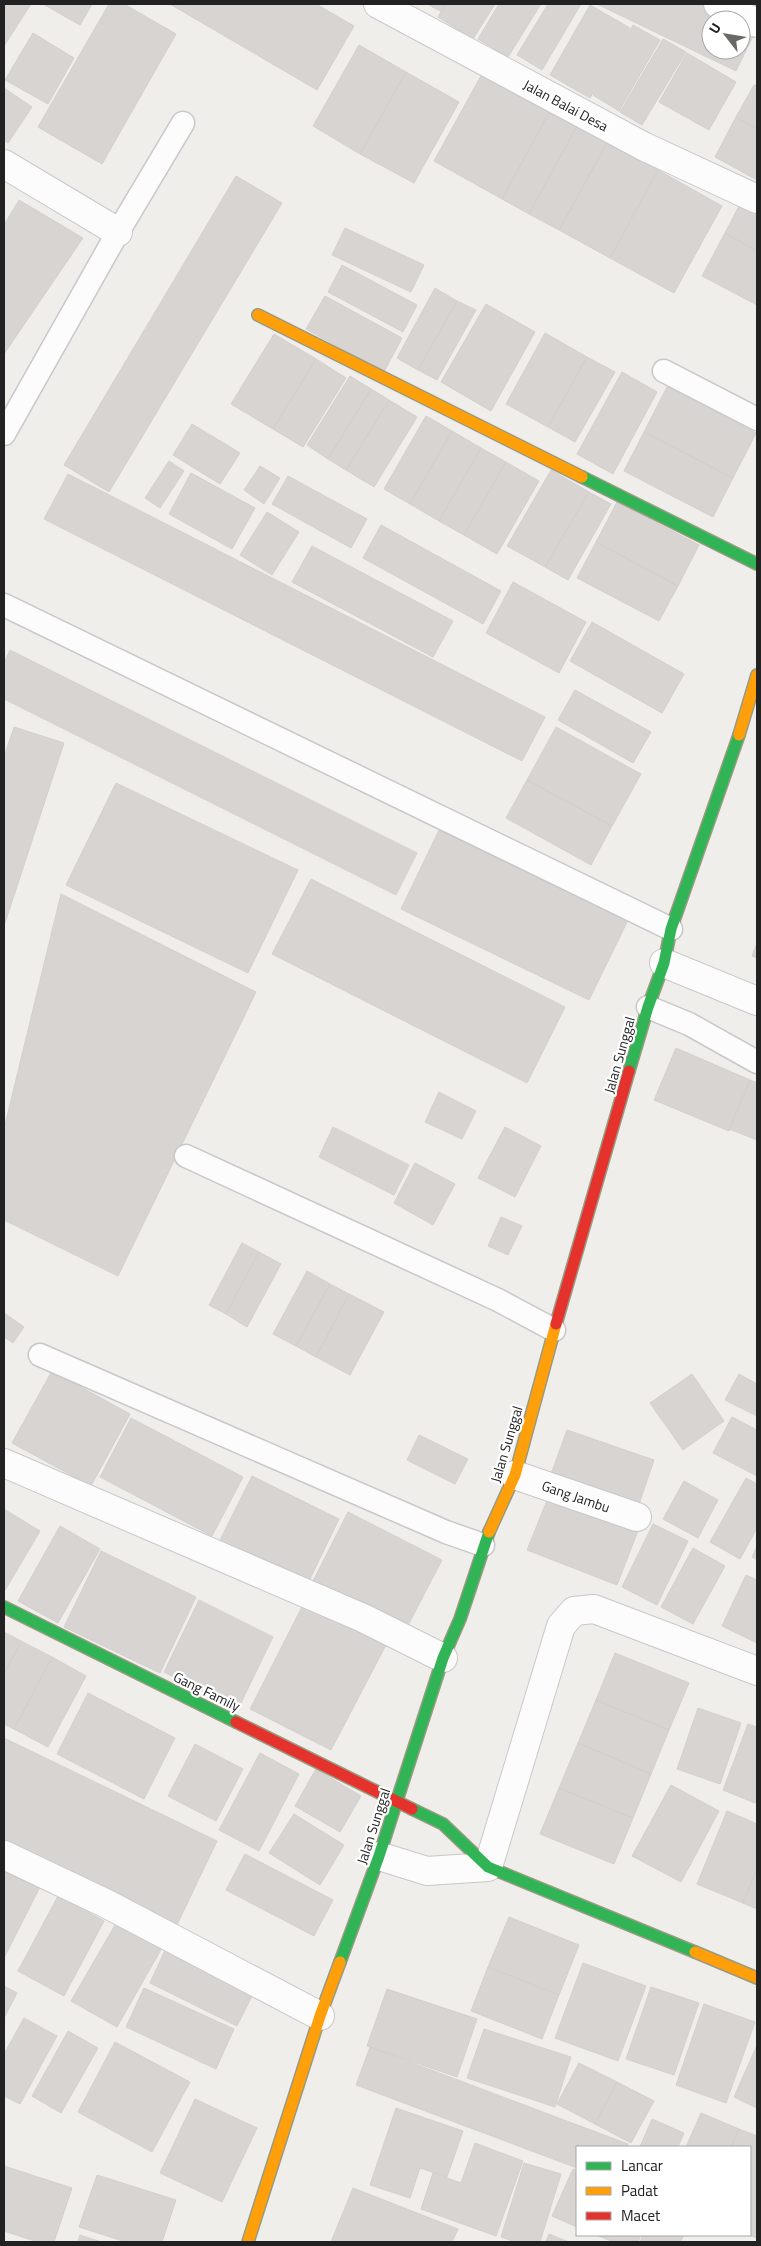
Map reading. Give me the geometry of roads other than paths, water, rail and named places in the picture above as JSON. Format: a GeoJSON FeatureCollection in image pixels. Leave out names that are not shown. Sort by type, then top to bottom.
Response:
{"type":"FeatureCollection","features":[{"type":"Feature","properties":{"kind":"main road"},"geometry":{"type":"LineString","coordinates":[[258,314],[757,564]]}},
{"type":"Feature","properties":{"kind":"main road","name":"Jalan Sunggal"},"geometry":{"type":"LineString","coordinates":[[248,2242],[320,2016],[379,1856],[443,1658],[460,1619],[483,1545],[515,1475],[554,1330],[648,1007],[664,963],[671,929],[752,714],[757,674]]}},
{"type":"Feature","properties":{"kind":"main road","name":"Gang Family"},"geometry":{"type":"LineString","coordinates":[[4,1607],[443,1824],[488,1866]]}},
{"type":"Feature","properties":{"kind":"main road"},"geometry":{"type":"LineString","coordinates":[[488,1866],[757,1978]]}},
{"type":"Feature","properties":{"kind":"street","name":"Jalan Balai Desa"},"geometry":{"type":"LineString","coordinates":[[378,4],[643,146],[757,199]]}},
{"type":"Feature","properties":{"kind":"street"},"geometry":{"type":"LineString","coordinates":[[718,4],[757,23]]}},
{"type":"Feature","properties":{"kind":"street"},"geometry":{"type":"LineString","coordinates":[[4,164],[118,232]]}},
{"type":"Feature","properties":{"kind":"street"},"geometry":{"type":"LineString","coordinates":[[664,963],[757,1001]]}},
{"type":"Feature","properties":{"kind":"street"},"geometry":{"type":"LineString","coordinates":[[4,1463],[363,1618],[443,1658]]}},
{"type":"Feature","properties":{"kind":"street","name":"Gang Jambu"},"geometry":{"type":"LineString","coordinates":[[515,1475],[637,1517]]}},
{"type":"Feature","properties":{"kind":"street"},"geometry":{"type":"LineString","coordinates":[[379,1856],[427,1872],[488,1866],[561,1626],[574,1611],[594,1609],[757,1671]]}},
{"type":"Feature","properties":{"kind":"street"},"geometry":{"type":"LineString","coordinates":[[4,1855],[107,1904],[320,2016]]}},
{"type":"Feature","properties":{"kind":"lane"},"geometry":{"type":"LineString","coordinates":[[4,434],[118,232],[183,123]]}},
{"type":"Feature","properties":{"kind":"lane"},"geometry":{"type":"LineString","coordinates":[[664,371],[757,419]]}},
{"type":"Feature","properties":{"kind":"lane"},"geometry":{"type":"LineString","coordinates":[[4,605],[671,929]]}},
{"type":"Feature","properties":{"kind":"lane"},"geometry":{"type":"LineString","coordinates":[[648,1007],[689,1024],[757,1062]]}},
{"type":"Feature","properties":{"kind":"lane"},"geometry":{"type":"LineString","coordinates":[[186,1156],[498,1300],[554,1330]]}},
{"type":"Feature","properties":{"kind":"lane"},"geometry":{"type":"LineString","coordinates":[[40,1355],[446,1532],[483,1545]]}}]}
